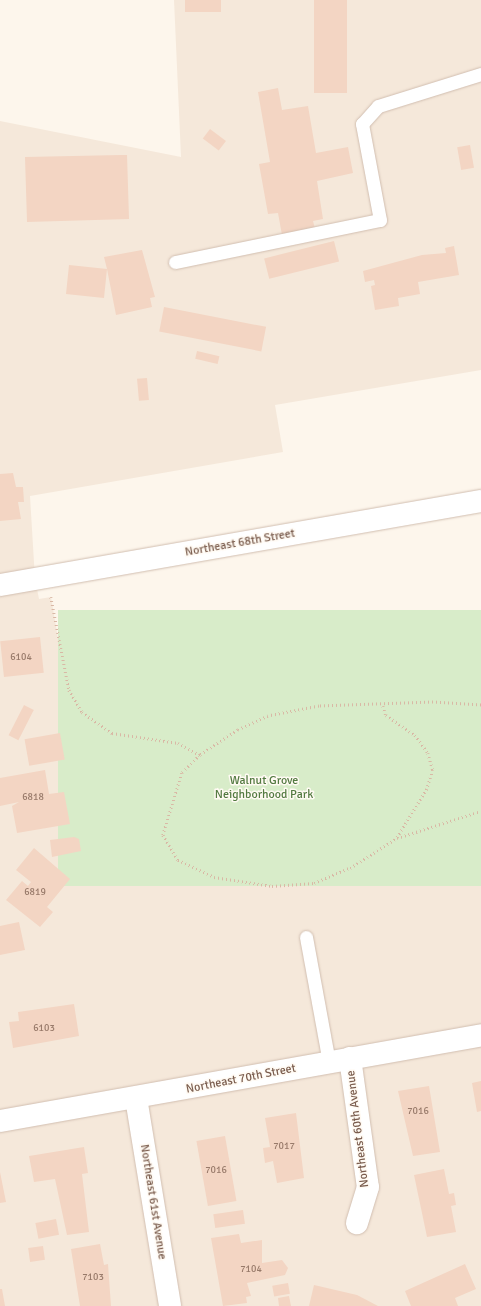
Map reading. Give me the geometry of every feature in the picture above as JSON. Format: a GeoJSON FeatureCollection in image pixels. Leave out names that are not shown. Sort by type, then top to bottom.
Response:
{"type":"FeatureCollection","features":[{"type":"Feature","properties":{"kind":"street","name":"Northeast 68th Street"},"geometry":{"type":"LineString","coordinates":[[0,585],[481,501]]}},
{"type":"Feature","properties":{"kind":"street","name":"Northeast 70th Street"},"geometry":{"type":"LineString","coordinates":[[0,1121],[136,1098],[481,1035]]}},
{"type":"Feature","properties":{"kind":"street","name":"Northeast 60th Avenue"},"geometry":{"type":"LineString","coordinates":[[340,1060],[368,1188],[356,1222]]}},
{"type":"Feature","properties":{"kind":"street","name":"Northeast 61st Avenue"},"geometry":{"type":"LineString","coordinates":[[136,1098],[170,1306]]}},
{"type":"Feature","properties":{"kind":"lane"},"geometry":{"type":"LineString","coordinates":[[175,262],[380,220],[362,124],[378,106],[481,74]]}},
{"type":"Feature","properties":{"kind":"lane"},"geometry":{"type":"LineString","coordinates":[[306,937],[340,1060]]}},
{"type":"Feature","properties":{"kind":"path"},"geometry":{"type":"LineString","coordinates":[[51,597],[69,690],[82,712],[112,733],[178,743],[200,755]]}},
{"type":"Feature","properties":{"kind":"path"},"geometry":{"type":"LineString","coordinates":[[481,705],[433,702],[383,706],[319,706],[268,716],[200,755],[182,773],[163,835],[178,860],[214,877],[272,886],[314,883],[350,868],[397,838],[481,812]]}},
{"type":"Feature","properties":{"kind":"path"},"geometry":{"type":"LineString","coordinates":[[383,706],[386,715],[415,734],[428,753],[433,770],[427,789],[397,838]]}},
{"type":"Feature","properties":{"kind":"shaded area"},"geometry":{"type":"Polygon","coordinates":[[[174,0],[481,0],[481,370],[275,405],[283,452],[30,496],[35,579],[39,599],[51,597],[66,686],[481,610],[481,1306],[0,1306],[0,121],[181,157],[174,0]]]}},
{"type":"Feature","properties":{"kind":"green space","name":"Walnut Grove Neighborhood Park"},"geometry":{"type":"Polygon","coordinates":[[[58,610],[481,610],[481,886],[58,886],[58,610]]]}},
{"type":"Feature","properties":{"kind":"building"},"geometry":{"type":"Polygon","coordinates":[[[185,0],[221,0],[221,12],[185,12],[185,0]]]}},
{"type":"Feature","properties":{"kind":"building"},"geometry":{"type":"Polygon","coordinates":[[[314,0],[347,0],[347,93],[314,93],[314,0]]]}},
{"type":"Feature","properties":{"kind":"building"},"geometry":{"type":"Polygon","coordinates":[[[278,88],[282,110],[308,106],[316,153],[348,147],[353,173],[317,181],[323,219],[313,221],[315,229],[282,235],[278,213],[268,214],[259,164],[270,162],[258,92],[278,88]]]}},
{"type":"Feature","properties":{"kind":"building"},"geometry":{"type":"Polygon","coordinates":[[[210,129],[226,141],[219,151],[203,139],[210,129]]]}},
{"type":"Feature","properties":{"kind":"building"},"geometry":{"type":"Polygon","coordinates":[[[470,145],[474,168],[461,170],[457,147],[470,145]]]}},
{"type":"Feature","properties":{"kind":"building"},"geometry":{"type":"Polygon","coordinates":[[[127,155],[129,219],[27,222],[25,157],[127,155]]]}},
{"type":"Feature","properties":{"kind":"building"},"geometry":{"type":"Polygon","coordinates":[[[334,241],[339,261],[269,279],[264,258],[334,241]]]}},
{"type":"Feature","properties":{"kind":"building"},"geometry":{"type":"Polygon","coordinates":[[[454,246],[459,275],[418,282],[420,294],[398,298],[399,306],[375,310],[371,286],[375,285],[374,280],[365,282],[363,271],[422,255],[446,253],[445,248],[454,246]]]}},
{"type":"Feature","properties":{"kind":"building"},"geometry":{"type":"Polygon","coordinates":[[[142,250],[155,297],[150,298],[152,307],[116,315],[104,257],[142,250]]]}},
{"type":"Feature","properties":{"kind":"building"},"geometry":{"type":"Polygon","coordinates":[[[69,265],[107,269],[104,298],[66,294],[69,265]]]}},
{"type":"Feature","properties":{"kind":"building"},"geometry":{"type":"Polygon","coordinates":[[[164,307],[266,327],[261,351],[159,332],[164,307]]]}},
{"type":"Feature","properties":{"kind":"building"},"geometry":{"type":"Polygon","coordinates":[[[197,351],[219,356],[218,364],[195,359],[197,351]]]}},
{"type":"Feature","properties":{"kind":"building"},"geometry":{"type":"Polygon","coordinates":[[[147,378],[149,400],[139,401],[137,379],[147,378]]]}},
{"type":"Feature","properties":{"kind":"building"},"geometry":{"type":"Polygon","coordinates":[[[13,473],[16,487],[23,487],[24,502],[18,502],[21,519],[0,521],[0,474],[13,473]]]}},
{"type":"Feature","properties":{"kind":"building"},"geometry":{"type":"Polygon","coordinates":[[[40,637],[44,673],[4,677],[0,641],[40,637]]]}},
{"type":"Feature","properties":{"kind":"building"},"geometry":{"type":"Polygon","coordinates":[[[24,705],[34,710],[18,740],[9,735],[24,705]]]}},
{"type":"Feature","properties":{"kind":"building"},"geometry":{"type":"Polygon","coordinates":[[[60,733],[65,760],[29,766],[25,739],[60,733]]]}},
{"type":"Feature","properties":{"kind":"building"},"geometry":{"type":"Polygon","coordinates":[[[45,770],[49,794],[64,792],[70,824],[17,833],[12,806],[19,802],[0,806],[0,778],[45,770]]]}},
{"type":"Feature","properties":{"kind":"building"},"geometry":{"type":"Polygon","coordinates":[[[74,837],[79,839],[81,851],[52,857],[50,840],[74,837]]]}},
{"type":"Feature","properties":{"kind":"building"},"geometry":{"type":"Polygon","coordinates":[[[34,848],[70,879],[47,907],[53,912],[40,927],[6,900],[22,881],[28,886],[31,882],[16,870],[34,848]]]}},
{"type":"Feature","properties":{"kind":"building"},"geometry":{"type":"Polygon","coordinates":[[[19,922],[25,950],[0,955],[0,926],[19,922]]]}},
{"type":"Feature","properties":{"kind":"building"},"geometry":{"type":"Polygon","coordinates":[[[74,1004],[79,1036],[13,1048],[9,1022],[19,1021],[18,1012],[74,1004]]]}},
{"type":"Feature","properties":{"kind":"building"},"geometry":{"type":"Polygon","coordinates":[[[481,1081],[481,1111],[477,1112],[472,1083],[481,1081]]]}},
{"type":"Feature","properties":{"kind":"building"},"geometry":{"type":"Polygon","coordinates":[[[429,1086],[440,1152],[413,1156],[398,1091],[429,1086]]]}},
{"type":"Feature","properties":{"kind":"building"},"geometry":{"type":"Polygon","coordinates":[[[296,1113],[304,1178],[277,1183],[273,1161],[265,1163],[263,1148],[270,1147],[265,1118],[296,1113]]]}},
{"type":"Feature","properties":{"kind":"building"},"geometry":{"type":"Polygon","coordinates":[[[225,1136],[236,1201],[208,1206],[196,1141],[225,1136]]]}},
{"type":"Feature","properties":{"kind":"building"},"geometry":{"type":"Polygon","coordinates":[[[84,1147],[88,1173],[82,1174],[89,1232],[67,1235],[55,1179],[34,1182],[29,1156],[84,1147]]]}},
{"type":"Feature","properties":{"kind":"building"},"geometry":{"type":"Polygon","coordinates":[[[444,1169],[449,1194],[454,1193],[456,1205],[451,1206],[456,1232],[427,1237],[414,1175],[444,1169]]]}},
{"type":"Feature","properties":{"kind":"building"},"geometry":{"type":"Polygon","coordinates":[[[0,1172],[6,1202],[0,1203],[0,1172]]]}},
{"type":"Feature","properties":{"kind":"building"},"geometry":{"type":"Polygon","coordinates":[[[243,1210],[245,1224],[215,1228],[213,1214],[243,1210]]]}},
{"type":"Feature","properties":{"kind":"building"},"geometry":{"type":"Polygon","coordinates":[[[56,1219],[59,1235],[38,1239],[35,1223],[56,1219]]]}},
{"type":"Feature","properties":{"kind":"building"},"geometry":{"type":"Polygon","coordinates":[[[239,1234],[241,1243],[262,1240],[262,1263],[282,1260],[288,1268],[285,1275],[247,1283],[251,1296],[246,1297],[247,1303],[223,1306],[211,1238],[239,1234]]]}},
{"type":"Feature","properties":{"kind":"building"},"geometry":{"type":"Polygon","coordinates":[[[100,1244],[104,1265],[108,1264],[111,1306],[80,1306],[71,1249],[100,1244]]]}},
{"type":"Feature","properties":{"kind":"building"},"geometry":{"type":"Polygon","coordinates":[[[43,1246],[45,1260],[30,1262],[28,1248],[43,1246]]]}},
{"type":"Feature","properties":{"kind":"building"},"geometry":{"type":"Polygon","coordinates":[[[465,1264],[476,1289],[455,1298],[458,1306],[411,1306],[405,1291],[465,1264]]]}},
{"type":"Feature","properties":{"kind":"building"},"geometry":{"type":"Polygon","coordinates":[[[288,1283],[290,1294],[274,1297],[272,1286],[288,1283]]]}},
{"type":"Feature","properties":{"kind":"building"},"geometry":{"type":"Polygon","coordinates":[[[314,1285],[357,1295],[378,1306],[309,1306],[314,1285]]]}},
{"type":"Feature","properties":{"kind":"building"},"geometry":{"type":"Polygon","coordinates":[[[0,1289],[2,1289],[5,1306],[0,1306],[0,1289]]]}},
{"type":"Feature","properties":{"kind":"building"},"geometry":{"type":"Polygon","coordinates":[[[289,1296],[291,1306],[279,1306],[278,1298],[289,1296]]]}}]}
